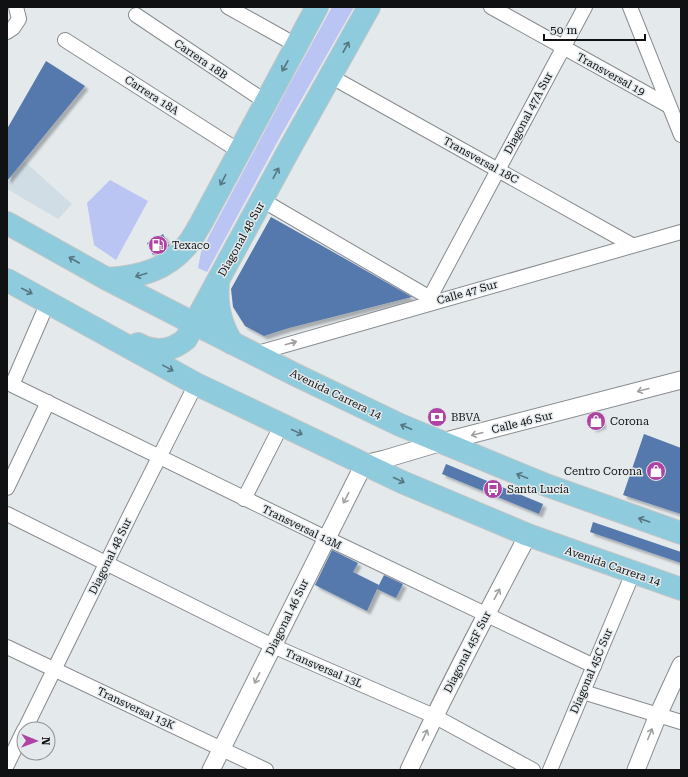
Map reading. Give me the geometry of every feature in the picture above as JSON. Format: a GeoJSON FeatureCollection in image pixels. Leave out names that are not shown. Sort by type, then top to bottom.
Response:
{"type":"FeatureCollection","features":[{"type":"Feature","properties":{"kind":"main road"},"geometry":{"type":"LineString","coordinates":[[107,279],[138,276],[153,271],[165,265],[188,243],[200,225],[317,7]]}},
{"type":"Feature","properties":{"kind":"main road","name":"Diagonal 48 Sur"},"geometry":{"type":"LineString","coordinates":[[48,302],[101,324],[150,349],[167,350],[180,344],[186,339],[369,7]]}},
{"type":"Feature","properties":{"kind":"main road","name":"Avenida Carrera 14"},"geometry":{"type":"LineString","coordinates":[[7,223],[107,279],[194,324],[400,425],[546,485],[681,533]]}},
{"type":"Feature","properties":{"kind":"main road","name":"Avenida Carrera 14"},"geometry":{"type":"LineString","coordinates":[[7,280],[196,384],[409,485],[528,535],[681,589]]}},
{"type":"Feature","properties":{"kind":"main road"},"geometry":{"type":"LineString","coordinates":[[218,281],[218,309],[221,322],[232,343]]}},
{"type":"Feature","properties":{"kind":"street"},"geometry":{"type":"LineString","coordinates":[[228,7],[296,45]]}},
{"type":"Feature","properties":{"kind":"street","name":"Transversal 19"},"geometry":{"type":"LineString","coordinates":[[491,7],[669,106]]}},
{"type":"Feature","properties":{"kind":"street","name":"Diagonal 47A Sur"},"geometry":{"type":"LineString","coordinates":[[429,300],[585,7]]}},
{"type":"Feature","properties":{"kind":"street"},"geometry":{"type":"LineString","coordinates":[[630,7],[681,135]]}},
{"type":"Feature","properties":{"kind":"street"},"geometry":{"type":"LineString","coordinates":[[7,32],[13,28],[17,13]]}},
{"type":"Feature","properties":{"kind":"street","name":"Carrera 18B"},"geometry":{"type":"LineString","coordinates":[[136,15],[266,102]]}},
{"type":"Feature","properties":{"kind":"street","name":"Carrera 18A"},"geometry":{"type":"LineString","coordinates":[[65,40],[239,151]]}},
{"type":"Feature","properties":{"kind":"street","name":"Transversal 18C"},"geometry":{"type":"LineString","coordinates":[[330,76],[632,245]]}},
{"type":"Feature","properties":{"kind":"street"},"geometry":{"type":"LineString","coordinates":[[262,200],[429,300]]}},
{"type":"Feature","properties":{"kind":"street","name":"Calle 47 Sur"},"geometry":{"type":"LineString","coordinates":[[254,354],[429,300],[681,232]]}},
{"type":"Feature","properties":{"kind":"street","name":"Transversal 13M"},"geometry":{"type":"LineString","coordinates":[[48,302],[12,385],[244,499],[594,666]]}},
{"type":"Feature","properties":{"kind":"street","name":"Calle 46 Sur"},"geometry":{"type":"LineString","coordinates":[[364,464],[442,442],[681,380]]}},
{"type":"Feature","properties":{"kind":"street","name":"Diagonal 48 Sur"},"geometry":{"type":"LineString","coordinates":[[28,721],[196,384]]}},
{"type":"Feature","properties":{"kind":"street"},"geometry":{"type":"LineString","coordinates":[[7,488],[48,402]]}},
{"type":"Feature","properties":{"kind":"street"},"geometry":{"type":"LineString","coordinates":[[244,499],[276,436]]}},
{"type":"Feature","properties":{"kind":"street","name":"Diagonal 46 Sur"},"geometry":{"type":"LineString","coordinates":[[211,770],[364,464]]}},
{"type":"Feature","properties":{"kind":"street","name":"Transversal 13L"},"geometry":{"type":"LineString","coordinates":[[7,514],[273,646],[434,716],[533,770]]}},
{"type":"Feature","properties":{"kind":"street","name":"Diagonal 45F Sur"},"geometry":{"type":"LineString","coordinates":[[409,770],[434,716],[528,535]]}},
{"type":"Feature","properties":{"kind":"street","name":"Diagonal 45C Sur"},"geometry":{"type":"LineString","coordinates":[[550,770],[633,573]]}},
{"type":"Feature","properties":{"kind":"street","name":"Transversal 13K"},"geometry":{"type":"LineString","coordinates":[[7,647],[266,770]]}},
{"type":"Feature","properties":{"kind":"street"},"geometry":{"type":"LineString","coordinates":[[636,770],[658,715],[681,665]]}},
{"type":"Feature","properties":{"kind":"street"},"geometry":{"type":"LineString","coordinates":[[583,692],[681,722]]}},
{"type":"Feature","properties":{"kind":"street","name":"Diagonal 48 Sur"},"geometry":{"type":"LineString","coordinates":[[7,765],[16,746]]}},
{"type":"Feature","properties":{"kind":"shaded area"},"geometry":{"type":"Polygon","coordinates":[[[332,7],[354,7],[280,137],[207,272],[198,268],[201,252],[209,236],[332,7]]]}},
{"type":"Feature","properties":{"kind":"shaded area"},"geometry":{"type":"Polygon","coordinates":[[[24,161],[72,204],[58,219],[7,189],[7,181],[24,161]]]}},
{"type":"Feature","properties":{"kind":"shaded area"},"geometry":{"type":"Polygon","coordinates":[[[110,180],[148,201],[116,260],[94,245],[87,203],[110,180]]]}},
{"type":"Feature","properties":{"kind":"building"},"geometry":{"type":"Polygon","coordinates":[[[46,61],[85,86],[7,181],[7,129],[46,61]]]}},
{"type":"Feature","properties":{"kind":"building"},"geometry":{"type":"Polygon","coordinates":[[[271,217],[412,297],[289,328],[264,336],[245,326],[233,307],[231,289],[271,217]]]}},
{"type":"Feature","properties":{"kind":"building","name":"Texaco"},"geometry":{"type":"Polygon","coordinates":[[[163,234],[169,246],[153,255],[147,243],[163,234]]]}},
{"type":"Feature","properties":{"kind":"building","name":"Corona"},"geometry":{"type":"Polygon","coordinates":[[[600,414],[603,425],[593,429],[589,417],[600,414]]]}},
{"type":"Feature","properties":{"kind":"building","name":"Centro Corona"},"geometry":{"type":"Polygon","coordinates":[[[644,434],[681,448],[681,514],[623,495],[644,434]]]}},
{"type":"Feature","properties":{"kind":"building","name":"Santa Lucía"},"geometry":{"type":"Polygon","coordinates":[[[446,464],[543,504],[539,514],[442,474],[446,464]]]}},
{"type":"Feature","properties":{"kind":"building"},"geometry":{"type":"Polygon","coordinates":[[[593,522],[681,552],[681,563],[590,532],[593,522]]]}},
{"type":"Feature","properties":{"kind":"building"},"geometry":{"type":"Polygon","coordinates":[[[332,550],[358,563],[353,572],[379,585],[367,611],[315,585],[332,550]]]}},
{"type":"Feature","properties":{"kind":"building"},"geometry":{"type":"Polygon","coordinates":[[[384,575],[403,584],[396,598],[377,589],[384,575]]]}},
{"type":"Feature","properties":{"kind":"place","name":"Texaco"},"geometry":{"type":"Point","coordinates":[158,245]}},
{"type":"Feature","properties":{"kind":"place","name":"BBVA"},"geometry":{"type":"Point","coordinates":[437,417]}},
{"type":"Feature","properties":{"kind":"place","name":"Corona"},"geometry":{"type":"Point","coordinates":[596,421]}},
{"type":"Feature","properties":{"kind":"place","name":"Centro Corona"},"geometry":{"type":"Point","coordinates":[656,471]}},
{"type":"Feature","properties":{"kind":"place","name":"Santa Lucía"},"geometry":{"type":"Point","coordinates":[493,489]}}]}
